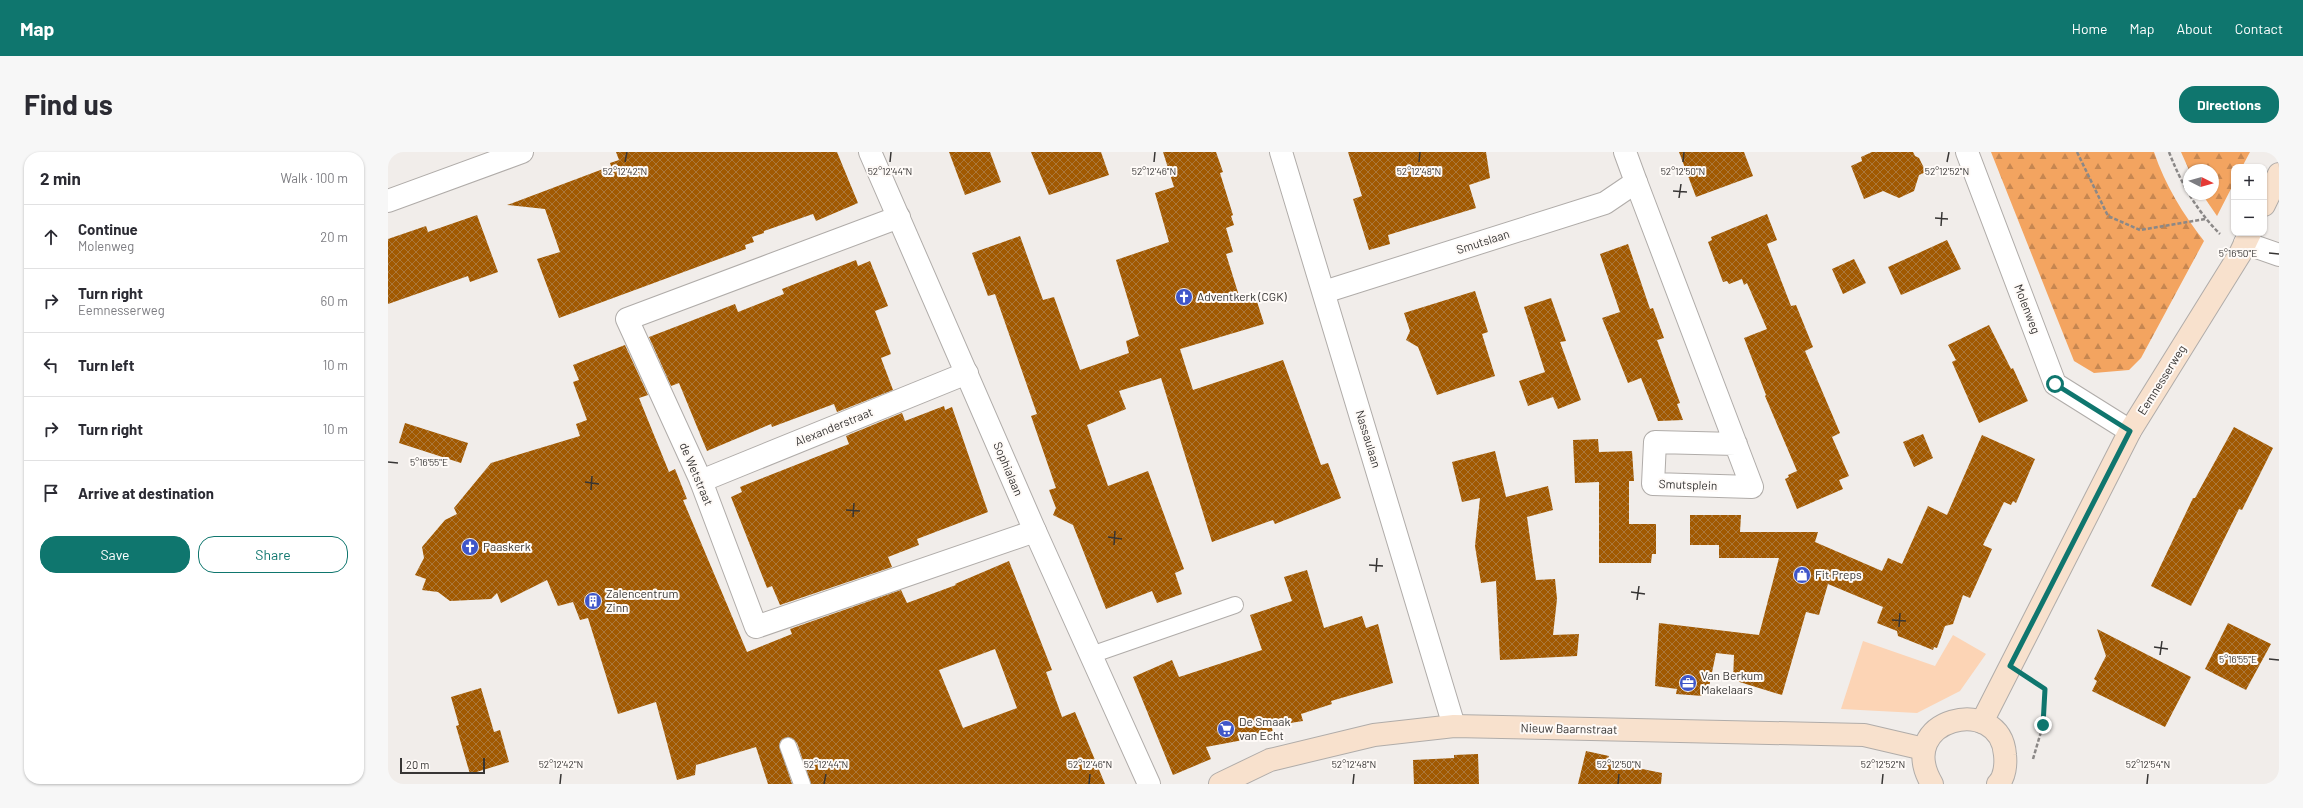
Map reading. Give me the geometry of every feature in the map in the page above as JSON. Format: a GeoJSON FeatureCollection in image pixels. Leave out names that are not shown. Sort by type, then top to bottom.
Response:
{"type":"FeatureCollection","features":[{"type":"Feature","properties":{"kind":"street"},"geometry":{"type":"LineString","coordinates":[[388,202],[522,152]]}},
{"type":"Feature","properties":{"kind":"street","name":"Sophialaan"},"geometry":{"type":"LineString","coordinates":[[870,152],[1035,530],[1149,784]]}},
{"type":"Feature","properties":{"kind":"street","name":"Nassaulaan"},"geometry":{"type":"LineString","coordinates":[[1281,152],[1454,726]]}},
{"type":"Feature","properties":{"kind":"street"},"geometry":{"type":"LineString","coordinates":[[1625,152],[1736,444]]}},
{"type":"Feature","properties":{"kind":"street","name":"Molenweg"},"geometry":{"type":"LineString","coordinates":[[1967,152],[2055,384],[2130,431]]}},
{"type":"Feature","properties":{"kind":"street"},"geometry":{"type":"LineString","coordinates":[[2266,200],[2279,174]]}},
{"type":"Feature","properties":{"kind":"street","name":"Smutslaan"},"geometry":{"type":"LineString","coordinates":[[1324,292],[1605,203],[1636,182]]}},
{"type":"Feature","properties":{"kind":"street","name":"de Wetstraat"},"geometry":{"type":"LineString","coordinates":[[899,218],[627,319],[701,481],[756,627],[1035,530]]}},
{"type":"Feature","properties":{"kind":"street"},"geometry":{"type":"LineString","coordinates":[[2245,244],[2279,255]]}},
{"type":"Feature","properties":{"kind":"street","name":"Eemnesserweg"},"geometry":{"type":"LineString","coordinates":[[1982,722],[2130,431],[2245,244]]}},
{"type":"Feature","properties":{"kind":"street","name":"Alexanderstraat"},"geometry":{"type":"LineString","coordinates":[[701,481],[967,372]]}},
{"type":"Feature","properties":{"kind":"street"},"geometry":{"type":"LineString","coordinates":[[1932,784],[1927,774],[1924,749],[1931,737],[1941,726],[1953,720],[1968,718],[1982,722],[1996,732],[2005,748],[2006,765],[2003,783]]}},
{"type":"Feature","properties":{"kind":"street","name":"Nieuw Baarnstraat"},"geometry":{"type":"LineString","coordinates":[[1220,784],[1270,760],[1374,735],[1454,726],[1864,736],[1924,749]]}},
{"type":"Feature","properties":{"kind":"lane"},"geometry":{"type":"LineString","coordinates":[[1091,655],[1235,605]]}},
{"type":"Feature","properties":{"kind":"lane"},"geometry":{"type":"LineString","coordinates":[[788,746],[802,784]]}},
{"type":"Feature","properties":{"kind":"path"},"geometry":{"type":"LineString","coordinates":[[2077,152],[2108,216],[2140,230],[2205,219]]}},
{"type":"Feature","properties":{"kind":"path"},"geometry":{"type":"LineString","coordinates":[[2169,152],[2182,184],[2205,219],[2245,244]]}},
{"type":"Feature","properties":{"kind":"path"},"geometry":{"type":"LineString","coordinates":[[2010,666],[2045,689],[2043,725],[2032,762]]}},
{"type":"Feature","properties":{"kind":"shaded area"},"geometry":{"type":"Polygon","coordinates":[[[1953,635],[1986,654],[1960,691],[1917,713],[1841,709],[1863,641],[1935,666],[1953,635]]]}},
{"type":"Feature","properties":{"kind":"green space"},"geometry":{"type":"Polygon","coordinates":[[[1991,152],[2154,152],[2158,164],[2175,199],[2204,241],[2141,358],[2129,370],[2094,373],[2074,361],[1991,152]]]}},
{"type":"Feature","properties":{"kind":"green space"},"geometry":{"type":"Polygon","coordinates":[[[2181,152],[2250,152],[2244,164],[2231,164],[2231,189],[2217,216],[2206,200],[2219,200],[2219,164],[2186,164],[2181,152]]]}},
{"type":"Feature","properties":{"kind":"building"},"geometry":{"type":"Polygon","coordinates":[[[616,152],[837,152],[858,203],[816,221],[813,214],[764,231],[764,233],[752,237],[754,242],[745,245],[746,249],[559,318],[537,259],[560,252],[545,209],[507,205],[611,166],[610,163],[619,160],[616,152]]]}},
{"type":"Feature","properties":{"kind":"building"},"geometry":{"type":"Polygon","coordinates":[[[949,152],[990,152],[1001,182],[965,195],[949,152]]]}},
{"type":"Feature","properties":{"kind":"building"},"geometry":{"type":"Polygon","coordinates":[[[1031,152],[1101,152],[1109,175],[1049,195],[1031,152]]]}},
{"type":"Feature","properties":{"kind":"building"},"geometry":{"type":"Polygon","coordinates":[[[1163,152],[1216,152],[1223,172],[1220,173],[1233,215],[1231,216],[1234,225],[1226,228],[1233,252],[1226,254],[1240,299],[1255,295],[1264,324],[1180,349],[1193,390],[1283,360],[1321,465],[1328,463],[1341,498],[1275,524],[1273,520],[1212,542],[1161,378],[1119,391],[1126,409],[1087,425],[1108,486],[1148,471],[1184,569],[1175,573],[1182,594],[1157,603],[1152,591],[1106,609],[1073,525],[1053,515],[1056,508],[1049,490],[1056,488],[1031,416],[1037,414],[995,294],[988,296],[972,253],[1020,236],[1043,300],[1054,297],[1080,370],[1129,353],[1126,341],[1139,336],[1116,260],[1169,242],[1155,193],[1174,187],[1163,152]]]}},
{"type":"Feature","properties":{"kind":"building"},"geometry":{"type":"Polygon","coordinates":[[[1348,152],[1486,152],[1490,178],[1469,185],[1476,208],[1388,235],[1390,244],[1369,250],[1353,199],[1362,196],[1348,152]]]}},
{"type":"Feature","properties":{"kind":"building"},"geometry":{"type":"Polygon","coordinates":[[[1679,152],[1744,152],[1753,176],[1696,197],[1679,152]]]}},
{"type":"Feature","properties":{"kind":"building"},"geometry":{"type":"Polygon","coordinates":[[[1872,152],[1913,152],[1915,156],[1919,158],[1926,172],[1919,175],[1914,191],[1899,198],[1883,191],[1864,199],[1851,166],[1862,161],[1861,157],[1872,152]]]}},
{"type":"Feature","properties":{"kind":"building"},"geometry":{"type":"Polygon","coordinates":[[[1767,214],[1777,240],[1767,244],[1791,306],[1796,305],[1813,347],[1805,351],[1840,433],[1832,437],[1849,476],[1839,480],[1843,489],[1797,509],[1785,479],[1789,477],[1788,475],[1797,471],[1765,396],[1766,395],[1744,338],[1767,329],[1747,283],[1744,285],[1742,279],[1729,284],[1727,281],[1723,282],[1708,242],[1712,240],[1711,237],[1767,214]]]}},
{"type":"Feature","properties":{"kind":"building"},"geometry":{"type":"Polygon","coordinates":[[[477,215],[498,272],[470,282],[468,276],[388,304],[388,239],[426,226],[428,232],[477,215]]]}},
{"type":"Feature","properties":{"kind":"building"},"geometry":{"type":"Polygon","coordinates":[[[1947,240],[1961,269],[1901,295],[1888,267],[1947,240]]]}},
{"type":"Feature","properties":{"kind":"building"},"geometry":{"type":"Polygon","coordinates":[[[1628,244],[1650,309],[1653,308],[1664,338],[1657,340],[1680,403],[1677,404],[1683,420],[1658,421],[1641,378],[1628,383],[1602,318],[1620,312],[1600,254],[1628,244]]]}},
{"type":"Feature","properties":{"kind":"building"},"geometry":{"type":"Polygon","coordinates":[[[1854,259],[1866,283],[1843,294],[1832,269],[1854,259]]]}},
{"type":"Feature","properties":{"kind":"building"},"geometry":{"type":"Polygon","coordinates":[[[856,260],[858,266],[870,261],[888,306],[875,311],[891,354],[881,358],[893,390],[837,412],[834,404],[772,427],[771,424],[707,451],[679,383],[671,386],[649,337],[735,304],[738,312],[784,294],[782,289],[856,260]]]}},
{"type":"Feature","properties":{"kind":"building"},"geometry":{"type":"Polygon","coordinates":[[[1475,291],[1488,332],[1482,334],[1495,376],[1437,395],[1418,347],[1406,340],[1410,331],[1404,313],[1475,291]]]}},
{"type":"Feature","properties":{"kind":"building"},"geometry":{"type":"Polygon","coordinates":[[[1551,298],[1566,341],[1560,342],[1581,400],[1558,409],[1553,397],[1528,406],[1519,381],[1545,372],[1524,307],[1551,298]]]}},
{"type":"Feature","properties":{"kind":"building"},"geometry":{"type":"Polygon","coordinates":[[[1989,325],[2011,369],[2013,368],[2028,401],[1979,423],[1952,362],[1956,360],[1948,345],[1989,325]]]}},
{"type":"Feature","properties":{"kind":"building"},"geometry":{"type":"Polygon","coordinates":[[[625,345],[648,395],[639,398],[669,472],[675,469],[687,499],[683,500],[747,652],[792,634],[790,629],[901,590],[907,603],[956,585],[955,584],[1009,561],[1052,670],[1046,672],[1062,717],[1075,712],[1105,784],[811,784],[797,743],[789,737],[781,740],[779,745],[792,784],[768,784],[756,747],[696,765],[695,775],[677,780],[656,702],[618,714],[588,618],[580,620],[573,602],[558,606],[547,580],[501,603],[497,593],[491,599],[450,601],[438,592],[422,590],[426,579],[415,575],[424,558],[422,547],[445,520],[457,514],[454,508],[491,463],[580,436],[576,424],[587,420],[573,382],[579,380],[573,365],[625,345]],[[995,649],[939,670],[963,728],[1017,708],[995,649]]]}},
{"type":"Feature","properties":{"kind":"building"},"geometry":{"type":"Polygon","coordinates":[[[944,406],[945,410],[952,407],[988,512],[917,539],[919,545],[888,557],[892,567],[780,605],[772,586],[767,588],[731,497],[742,492],[740,487],[849,444],[846,436],[902,413],[905,421],[944,406]]]}},
{"type":"Feature","properties":{"kind":"building"},"geometry":{"type":"Polygon","coordinates":[[[405,423],[468,443],[461,463],[399,443],[405,423]]]}},
{"type":"Feature","properties":{"kind":"building"},"geometry":{"type":"Polygon","coordinates":[[[2234,427],[2273,448],[2242,510],[2239,509],[2191,606],[2151,586],[2193,498],[2195,498],[2234,427]]]}},
{"type":"Feature","properties":{"kind":"building"},"geometry":{"type":"Polygon","coordinates":[[[1923,434],[1933,458],[1914,467],[1903,442],[1923,434]]]}},
{"type":"Feature","properties":{"kind":"building"},"geometry":{"type":"Polygon","coordinates":[[[1982,435],[2035,459],[2016,503],[2013,501],[2011,505],[2004,502],[1983,545],[1992,549],[1970,598],[1963,595],[1953,624],[1945,626],[1937,648],[1934,647],[1933,650],[1898,636],[1897,631],[1877,623],[1883,607],[1828,584],[1819,615],[1806,612],[1782,695],[1733,680],[1734,655],[1716,653],[1708,692],[1703,692],[1703,696],[1676,694],[1677,689],[1655,686],[1659,623],[1759,635],[1779,558],[1719,558],[1719,545],[1690,545],[1690,515],[1741,515],[1740,532],[1818,532],[1815,542],[1882,571],[1888,558],[1902,564],[1928,506],[1947,515],[1982,435]]]}},
{"type":"Feature","properties":{"kind":"building"},"geometry":{"type":"Polygon","coordinates":[[[1598,439],[1599,452],[1632,451],[1634,481],[1629,481],[1629,524],[1656,524],[1656,554],[1652,554],[1651,563],[1599,563],[1599,482],[1575,483],[1573,440],[1598,439]]]}},
{"type":"Feature","properties":{"kind":"building"},"geometry":{"type":"Polygon","coordinates":[[[1495,451],[1506,497],[1548,486],[1553,510],[1527,517],[1536,580],[1555,579],[1557,599],[1553,635],[1579,634],[1577,656],[1500,660],[1496,581],[1481,583],[1475,546],[1480,498],[1462,502],[1452,462],[1495,451]]]}},
{"type":"Feature","properties":{"kind":"building"},"geometry":{"type":"Polygon","coordinates":[[[1307,570],[1324,628],[1362,616],[1366,628],[1378,624],[1393,683],[1331,701],[1332,704],[1301,714],[1303,721],[1271,726],[1273,731],[1241,736],[1243,740],[1206,747],[1211,759],[1173,775],[1133,677],[1172,660],[1179,677],[1262,650],[1250,615],[1292,601],[1284,577],[1307,570]]]}},
{"type":"Feature","properties":{"kind":"building"},"geometry":{"type":"Polygon","coordinates":[[[2228,623],[2271,644],[2246,690],[2205,669],[2228,623]]]}},
{"type":"Feature","properties":{"kind":"building"},"geometry":{"type":"Polygon","coordinates":[[[2097,629],[2191,677],[2165,727],[2092,691],[2097,681],[2094,679],[2106,656],[2097,629]]]}},
{"type":"Feature","properties":{"kind":"building"},"geometry":{"type":"Polygon","coordinates":[[[481,688],[494,732],[500,730],[509,762],[470,774],[456,726],[459,725],[451,697],[481,688]]]}},
{"type":"Feature","properties":{"kind":"building"},"geometry":{"type":"Polygon","coordinates":[[[1586,751],[1609,756],[1608,762],[1662,773],[1661,784],[1578,784],[1586,751]]]}},
{"type":"Feature","properties":{"kind":"building"},"geometry":{"type":"Polygon","coordinates":[[[1478,754],[1479,784],[1414,784],[1413,760],[1454,758],[1454,755],[1478,754]]]}},
{"type":"Feature","properties":{"kind":"place","name":"Adventkerk (CGK)"},"geometry":{"type":"Point","coordinates":[1184,297]}},
{"type":"Feature","properties":{"kind":"place","name":"Paaskerk"},"geometry":{"type":"Point","coordinates":[470,547]}},
{"type":"Feature","properties":{"kind":"place","name":"Fit Preps"},"geometry":{"type":"Point","coordinates":[1802,575]}},
{"type":"Feature","properties":{"kind":"place","name":"Zalencentrum Zinn"},"geometry":{"type":"Point","coordinates":[593,601]}},
{"type":"Feature","properties":{"kind":"place","name":"Van Berkum Makelaars"},"geometry":{"type":"Point","coordinates":[1688,683]}},
{"type":"Feature","properties":{"kind":"place","name":"De Smaak van Echt"},"geometry":{"type":"Point","coordinates":[1226,729]}},
{"type":"Feature","properties":{"kind":"route"},"geometry":{"type":"LineString","coordinates":[[2043,725],[2045,689],[2010,666],[2130,431],[2055,384]]}}]}
